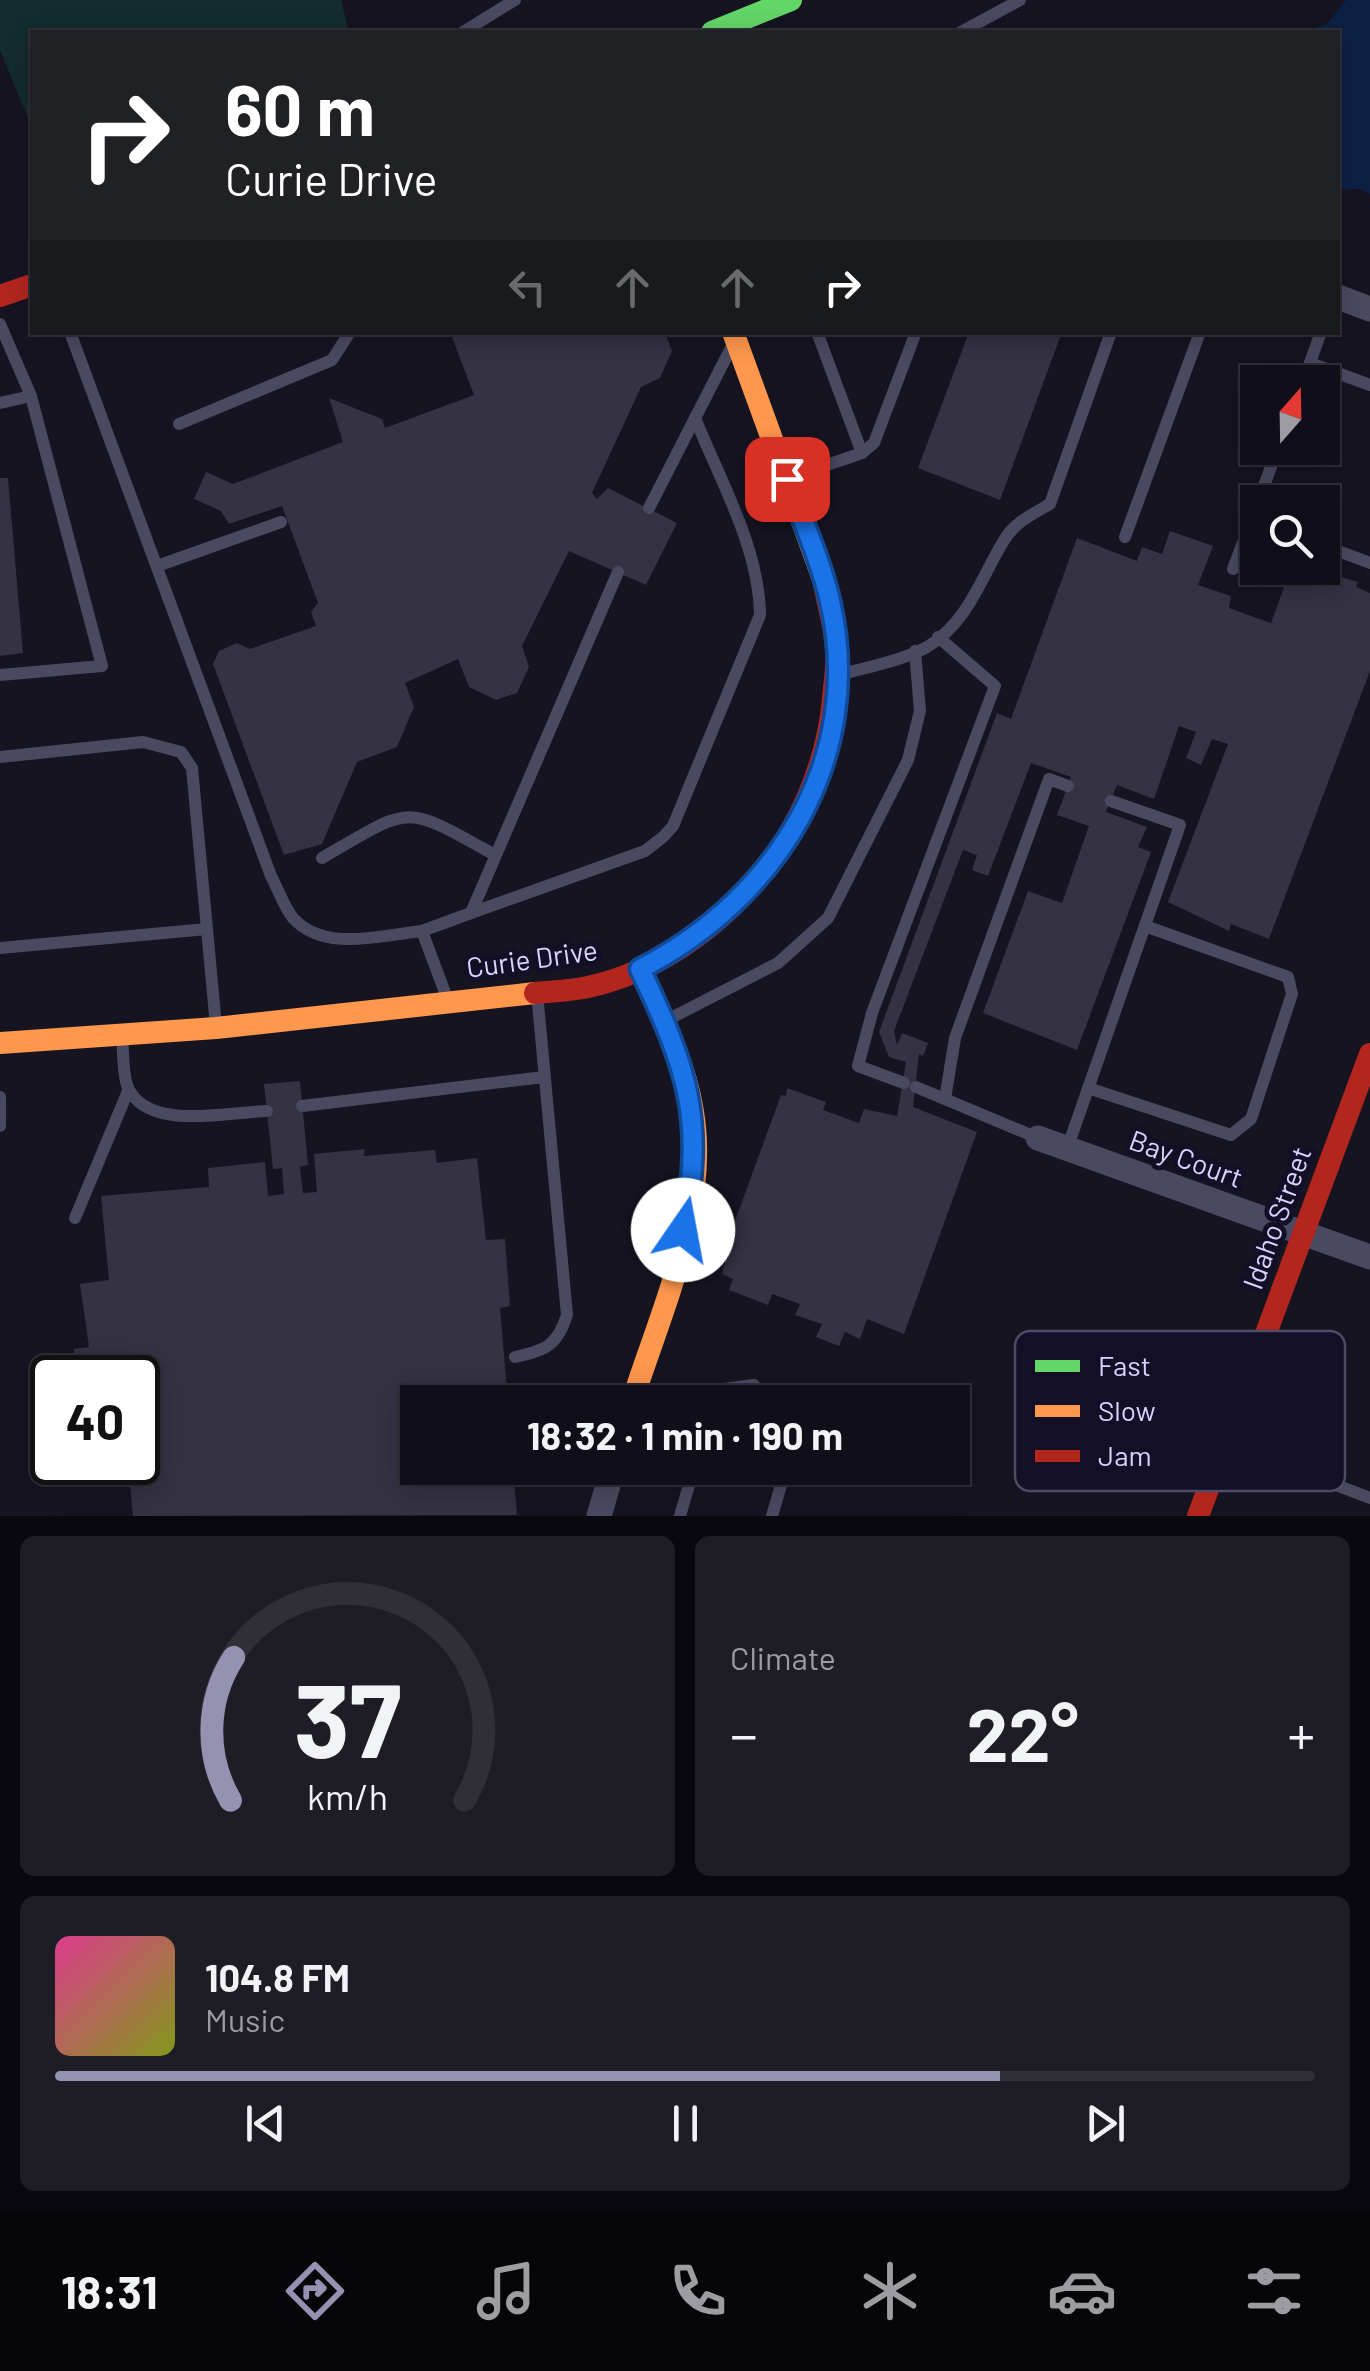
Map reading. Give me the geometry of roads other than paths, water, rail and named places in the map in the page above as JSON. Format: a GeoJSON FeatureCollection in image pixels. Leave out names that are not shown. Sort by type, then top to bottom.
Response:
{"type":"FeatureCollection","features":[{"type":"Feature","properties":{"kind":"street"},"geometry":{"type":"LineString","coordinates":[[717,30],[790,0]]}},
{"type":"Feature","properties":{"kind":"street"},"geometry":{"type":"LineString","coordinates":[[0,296],[30,286]]}},
{"type":"Feature","properties":{"kind":"street"},"geometry":{"type":"LineString","coordinates":[[1340,299],[1370,309]]}},
{"type":"Feature","properties":{"kind":"street","name":"Curie Drive"},"geometry":{"type":"LineString","coordinates":[[0,1043],[122,1031],[216,1028],[589,986],[640,969],[704,931],[738,903],[792,833],[813,792],[828,742],[836,676],[830,601],[734,335]]}},
{"type":"Feature","properties":{"kind":"street"},"geometry":{"type":"LineString","coordinates":[[637,1385],[694,1178],[696,1135],[689,1092],[665,1022],[640,969]]}},
{"type":"Feature","properties":{"kind":"street","name":"Idaho Street"},"geometry":{"type":"LineString","coordinates":[[1267,1331],[1370,1054]]}},
{"type":"Feature","properties":{"kind":"street","name":"Bay Court"},"geometry":{"type":"LineString","coordinates":[[1038,1138],[1370,1257]]}},
{"type":"Feature","properties":{"kind":"street"},"geometry":{"type":"LineString","coordinates":[[599,1516],[608,1485]]}},
{"type":"Feature","properties":{"kind":"street","name":"Idaho Street"},"geometry":{"type":"LineString","coordinates":[[1198,1516],[1207,1491]]}},
{"type":"Feature","properties":{"kind":"lane"},"geometry":{"type":"LineString","coordinates":[[466,30],[515,0]]}},
{"type":"Feature","properties":{"kind":"lane"},"geometry":{"type":"LineString","coordinates":[[964,30],[1020,0]]}},
{"type":"Feature","properties":{"kind":"lane"},"geometry":{"type":"LineString","coordinates":[[988,30],[992,16]]}},
{"type":"Feature","properties":{"kind":"lane"},"geometry":{"type":"LineString","coordinates":[[0,324],[31,396],[102,666],[0,675]]}},
{"type":"Feature","properties":{"kind":"lane"},"geometry":{"type":"LineString","coordinates":[[71,335],[160,565],[271,876],[292,917],[314,933],[339,940],[422,931],[644,851],[674,826],[760,615],[760,588],[744,538],[694,418]]}},
{"type":"Feature","properties":{"kind":"lane"},"geometry":{"type":"LineString","coordinates":[[179,424],[332,360],[348,335]]}},
{"type":"Feature","properties":{"kind":"lane"},"geometry":{"type":"LineString","coordinates":[[649,508],[734,335]]}},
{"type":"Feature","properties":{"kind":"lane"},"geometry":{"type":"LineString","coordinates":[[818,335],[862,452]]}},
{"type":"Feature","properties":{"kind":"lane"},"geometry":{"type":"LineString","coordinates":[[787,479],[862,452],[874,443],[886,420],[915,335]]}},
{"type":"Feature","properties":{"kind":"lane"},"geometry":{"type":"LineString","coordinates":[[836,676],[915,651],[961,617],[987,579],[1003,541],[1019,522],[1050,504],[1109,335]]}},
{"type":"Feature","properties":{"kind":"lane"},"geometry":{"type":"LineString","coordinates":[[1126,536],[1199,335]]}},
{"type":"Feature","properties":{"kind":"lane"},"geometry":{"type":"LineString","coordinates":[[1320,335],[1310,363],[1370,385]]}},
{"type":"Feature","properties":{"kind":"lane"},"geometry":{"type":"LineString","coordinates":[[0,403],[31,396]]}},
{"type":"Feature","properties":{"kind":"lane"},"geometry":{"type":"LineString","coordinates":[[160,565],[281,522]]}},
{"type":"Feature","properties":{"kind":"lane"},"geometry":{"type":"LineString","coordinates":[[1340,551],[1369,561]]}},
{"type":"Feature","properties":{"kind":"lane"},"geometry":{"type":"LineString","coordinates":[[1233,570],[1240,554]]}},
{"type":"Feature","properties":{"kind":"lane"},"geometry":{"type":"LineString","coordinates":[[471,913],[493,854],[618,572]]}},
{"type":"Feature","properties":{"kind":"lane"},"geometry":{"type":"LineString","coordinates":[[938,637],[995,686],[872,1013],[858,1066],[1038,1138]]}},
{"type":"Feature","properties":{"kind":"lane"},"geometry":{"type":"LineString","coordinates":[[665,1022],[778,963],[828,918],[908,760],[920,710],[915,651]]}},
{"type":"Feature","properties":{"kind":"lane"},"geometry":{"type":"LineString","coordinates":[[0,757],[143,742],[181,752],[192,768],[216,1028]]}},
{"type":"Feature","properties":{"kind":"lane"},"geometry":{"type":"LineString","coordinates":[[945,1099],[954,1038],[1049,780],[1068,786]]}},
{"type":"Feature","properties":{"kind":"lane"},"geometry":{"type":"LineString","coordinates":[[1067,1149],[1180,825],[1110,801]]}},
{"type":"Feature","properties":{"kind":"lane"},"geometry":{"type":"LineString","coordinates":[[322,858],[388,820],[418,814],[493,854]]}},
{"type":"Feature","properties":{"kind":"lane"},"geometry":{"type":"LineString","coordinates":[[1088,1088],[1231,1135],[1251,1119],[1292,994],[1288,977],[1144,926]]}},
{"type":"Feature","properties":{"kind":"lane"},"geometry":{"type":"LineString","coordinates":[[0,948],[207,929]]}},
{"type":"Feature","properties":{"kind":"lane"},"geometry":{"type":"LineString","coordinates":[[422,931],[448,1000]]}},
{"type":"Feature","properties":{"kind":"lane"},"geometry":{"type":"LineString","coordinates":[[516,1357],[549,1350],[560,1336],[566,1315],[537,991]]}},
{"type":"Feature","properties":{"kind":"lane"},"geometry":{"type":"LineString","coordinates":[[74,1218],[128,1091],[122,1031]]}},
{"type":"Feature","properties":{"kind":"lane"},"geometry":{"type":"LineString","coordinates":[[302,1106],[544,1076]]}},
{"type":"Feature","properties":{"kind":"lane"},"geometry":{"type":"LineString","coordinates":[[128,1091],[147,1111],[267,1111]]}},
{"type":"Feature","properties":{"kind":"lane"},"geometry":{"type":"LineString","coordinates":[[0,1097],[0,1123]]}},
{"type":"Feature","properties":{"kind":"lane"},"geometry":{"type":"LineString","coordinates":[[680,1516],[689,1485]]}},
{"type":"Feature","properties":{"kind":"lane"},"geometry":{"type":"LineString","coordinates":[[772,1516],[781,1485]]}},
{"type":"Feature","properties":{"kind":"lane"},"geometry":{"type":"LineString","coordinates":[[1345,1489],[1370,1498]]}},
{"type":"Feature","properties":{"kind":"water"},"geometry":{"type":"Polygon","coordinates":[[[1346,0],[1370,0],[1370,194],[1359,189],[1340,190],[1340,30],[1309,30],[1327,24],[1346,0]]]}}]}
